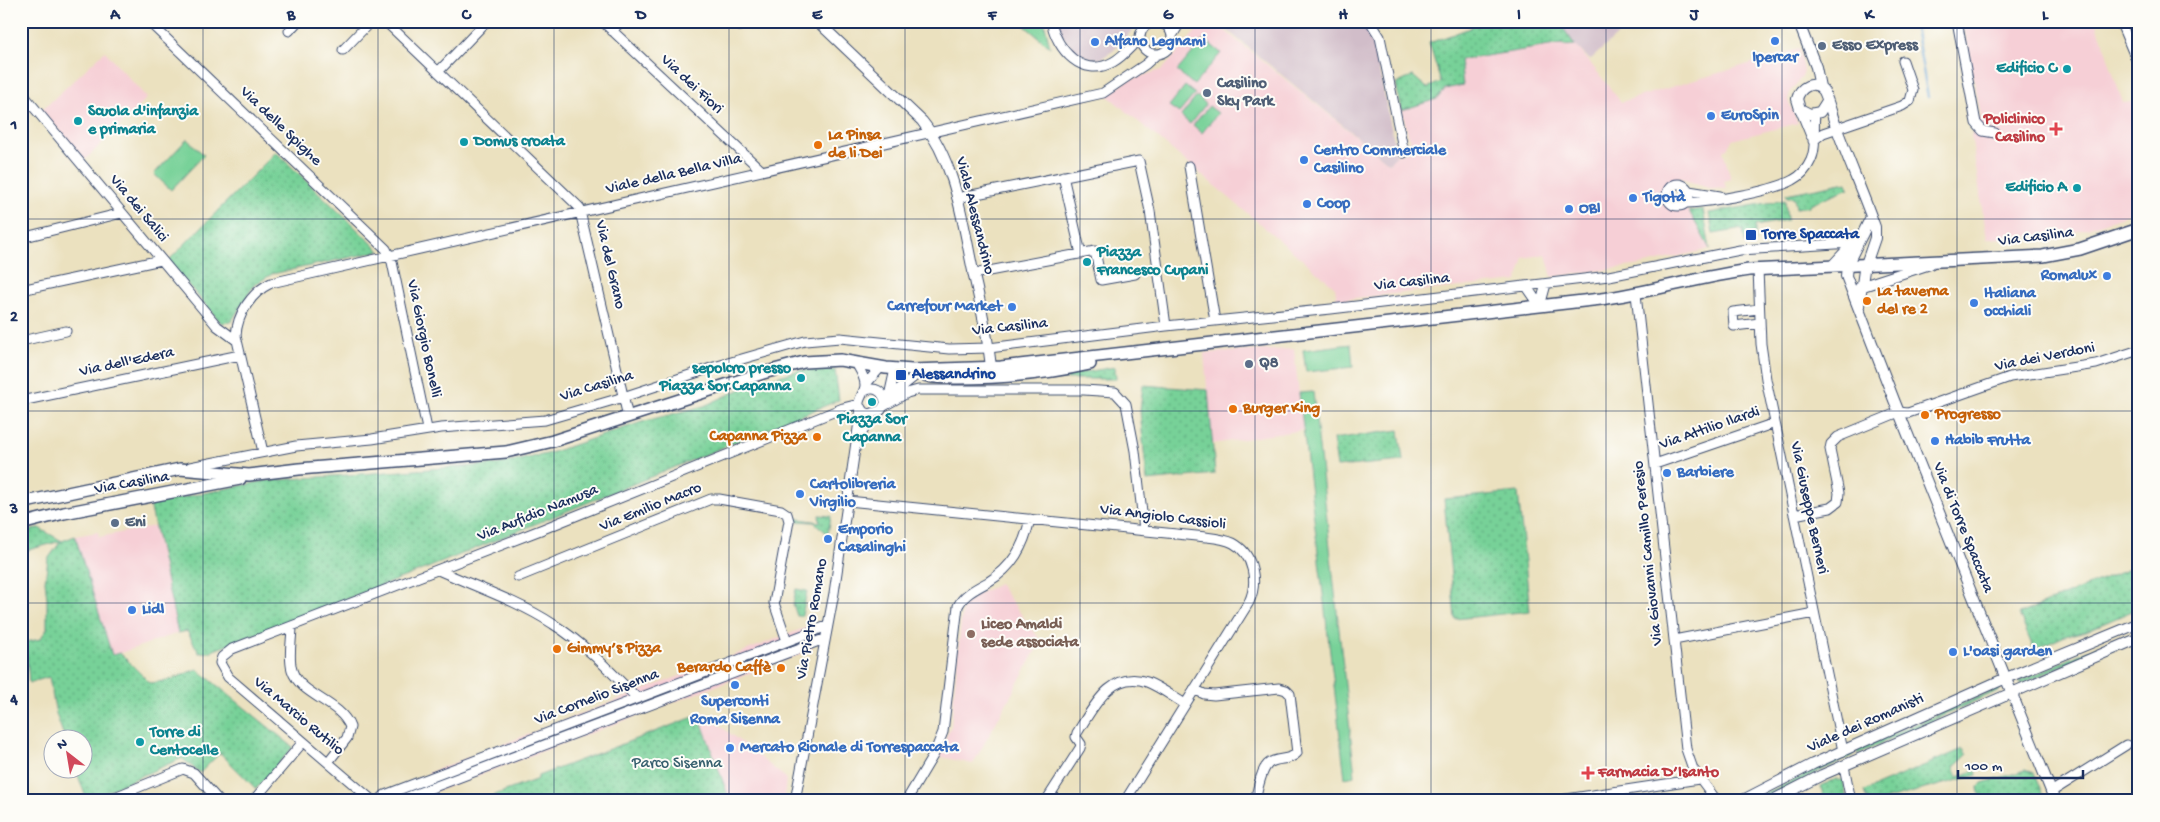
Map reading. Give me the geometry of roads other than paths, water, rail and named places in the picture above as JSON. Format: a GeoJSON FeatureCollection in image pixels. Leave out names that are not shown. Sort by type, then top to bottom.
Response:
{"type":"FeatureCollection","features":[{"type":"Feature","properties":{"kind":"main road","name":"Via Casilina"},"geometry":{"type":"LineString","coordinates":[[21,524],[106,504],[212,486],[249,475],[300,468],[501,452],[552,441],[797,364],[835,360],[895,369],[991,368],[1636,294],[1727,273],[1758,269],[2035,257],[2072,251],[2139,229]]}},
{"type":"Feature","properties":{"kind":"main road","name":"Via Casilina"},"geometry":{"type":"LineString","coordinates":[[918,370],[923,375],[933,377],[1008,378],[1071,368],[1122,353]]}},
{"type":"Feature","properties":{"kind":"main road","name":"Via Casilina"},"geometry":{"type":"LineString","coordinates":[[21,503],[180,469],[249,475]]}},
{"type":"Feature","properties":{"kind":"street","name":"Via delle Spighe"},"geometry":{"type":"LineString","coordinates":[[148,21],[390,255]]}},
{"type":"Feature","properties":{"kind":"street"},"geometry":{"type":"LineString","coordinates":[[289,31],[298,21]]}},
{"type":"Feature","properties":{"kind":"street"},"geometry":{"type":"LineString","coordinates":[[343,50],[371,21]]}},
{"type":"Feature","properties":{"kind":"street","name":"Via del Grano"},"geometry":{"type":"LineString","coordinates":[[385,21],[572,198],[582,212],[628,417]]}},
{"type":"Feature","properties":{"kind":"street"},"geometry":{"type":"LineString","coordinates":[[438,72],[486,21]]}},
{"type":"Feature","properties":{"kind":"street","name":"Via dei Fiori"},"geometry":{"type":"LineString","coordinates":[[602,21],[761,170]]}},
{"type":"Feature","properties":{"kind":"street"},"geometry":{"type":"LineString","coordinates":[[612,31],[621,21]]}},
{"type":"Feature","properties":{"kind":"street","name":"Viale Alessandrino"},"geometry":{"type":"LineString","coordinates":[[817,21],[922,121],[931,132],[947,164],[957,198],[989,348],[991,368]]}},
{"type":"Feature","properties":{"kind":"street"},"geometry":{"type":"LineString","coordinates":[[1051,21],[1057,42],[1063,51],[1073,60],[1088,65],[1103,66],[1113,62],[1140,38],[1148,24],[1159,22],[1168,27],[1172,36]]}},
{"type":"Feature","properties":{"kind":"street","name":"Viale della Bella Villa"},"geometry":{"type":"LineString","coordinates":[[240,355],[236,340],[237,326],[253,296],[265,286],[277,280],[1103,93],[1146,64],[1157,54],[1166,51],[1181,21]]}},
{"type":"Feature","properties":{"kind":"street"},"geometry":{"type":"LineString","coordinates":[[1370,21],[1380,37],[1404,154]]}},
{"type":"Feature","properties":{"kind":"street"},"geometry":{"type":"LineString","coordinates":[[1798,21],[1816,66],[1820,87],[1825,93],[1826,102],[1876,229],[1876,238],[1860,287],[1858,309]]}},
{"type":"Feature","properties":{"kind":"street"},"geometry":{"type":"LineString","coordinates":[[1957,21],[1976,123],[1983,131],[1995,133]]}},
{"type":"Feature","properties":{"kind":"street"},"geometry":{"type":"LineString","coordinates":[[2120,21],[2139,66]]}},
{"type":"Feature","properties":{"kind":"street"},"geometry":{"type":"LineString","coordinates":[[1140,38],[1144,49],[1157,54]]}},
{"type":"Feature","properties":{"kind":"street"},"geometry":{"type":"LineString","coordinates":[[1809,52],[1810,72],[1798,97],[1800,109],[1813,141]]}},
{"type":"Feature","properties":{"kind":"street"},"geometry":{"type":"LineString","coordinates":[[1813,141],[1823,133],[1902,106],[1910,101],[1913,90],[1903,61]]}},
{"type":"Feature","properties":{"kind":"street"},"geometry":{"type":"LineString","coordinates":[[1804,87],[1813,85],[1820,87]]}},
{"type":"Feature","properties":{"kind":"street","name":"Via dei Salici"},"geometry":{"type":"LineString","coordinates":[[21,92],[217,326],[236,340]]}},
{"type":"Feature","properties":{"kind":"street"},"geometry":{"type":"LineString","coordinates":[[1726,197],[1689,191],[1682,184],[1675,184],[1670,187],[1667,193],[1668,200],[1673,205],[1680,206],[1686,203],[1706,202],[1777,187],[1793,180],[1804,172],[1811,161],[1817,114],[1824,108],[1826,102]]}},
{"type":"Feature","properties":{"kind":"street"},"geometry":{"type":"LineString","coordinates":[[1800,109],[1806,113],[1817,114],[1836,128]]}},
{"type":"Feature","properties":{"kind":"street"},"geometry":{"type":"LineString","coordinates":[[957,198],[1139,161],[1150,210],[1166,326]]}},
{"type":"Feature","properties":{"kind":"street"},"geometry":{"type":"LineString","coordinates":[[1189,166],[1215,321]]}},
{"type":"Feature","properties":{"kind":"street"},"geometry":{"type":"LineString","coordinates":[[1063,176],[1081,254]]}},
{"type":"Feature","properties":{"kind":"street"},"geometry":{"type":"LineString","coordinates":[[1686,203],[1689,198],[1689,191]]}},
{"type":"Feature","properties":{"kind":"street"},"geometry":{"type":"LineString","coordinates":[[21,238],[122,213]]}},
{"type":"Feature","properties":{"kind":"street"},"geometry":{"type":"LineString","coordinates":[[1847,265],[1871,217]]}},
{"type":"Feature","properties":{"kind":"street"},"geometry":{"type":"LineString","coordinates":[[1832,266],[1866,229]]}},
{"type":"Feature","properties":{"kind":"street","name":"Via Casilina"},"geometry":{"type":"LineString","coordinates":[[180,469],[296,446],[377,438],[427,430],[545,420],[623,397],[714,366],[805,341],[840,338],[948,349],[989,348],[1166,326],[1527,287],[1624,274],[1729,252],[1852,243]]}},
{"type":"Feature","properties":{"kind":"street"},"geometry":{"type":"LineString","coordinates":[[973,274],[1094,251],[1101,280],[1135,274]]}},
{"type":"Feature","properties":{"kind":"street","name":"Via Giorgio Bonelli"},"geometry":{"type":"LineString","coordinates":[[390,255],[427,430]]}},
{"type":"Feature","properties":{"kind":"street"},"geometry":{"type":"LineString","coordinates":[[21,290],[161,260]]}},
{"type":"Feature","properties":{"kind":"street","name":"Via Casilina"},"geometry":{"type":"LineString","coordinates":[[1860,287],[1934,262]]}},
{"type":"Feature","properties":{"kind":"street","name":"Via di Torre Spaccata"},"geometry":{"type":"LineString","coordinates":[[1847,265],[1846,276],[1858,309],[2013,692],[2053,796]]}},
{"type":"Feature","properties":{"kind":"street","name":"Via Giuseppe Berneri"},"geometry":{"type":"LineString","coordinates":[[1758,269],[1763,359],[1843,751]]}},
{"type":"Feature","properties":{"kind":"street"},"geometry":{"type":"LineString","coordinates":[[1540,306],[1546,284]]}},
{"type":"Feature","properties":{"kind":"street"},"geometry":{"type":"LineString","coordinates":[[1527,287],[1540,306]]}},
{"type":"Feature","properties":{"kind":"street","name":"Via Giovanni Camillo Peresio"},"geometry":{"type":"LineString","coordinates":[[1636,294],[1687,753],[1699,779],[1717,801]]}},
{"type":"Feature","properties":{"kind":"street"},"geometry":{"type":"LineString","coordinates":[[1759,309],[1733,312],[1734,326],[1760,323]]}},
{"type":"Feature","properties":{"kind":"street"},"geometry":{"type":"LineString","coordinates":[[21,341],[66,331]]}},
{"type":"Feature","properties":{"kind":"street","name":"Via dei Verdoni"},"geometry":{"type":"LineString","coordinates":[[1794,515],[1827,509],[1838,502],[1839,493],[1830,451],[1833,441],[1899,412],[1908,413],[2010,377],[2093,365],[2139,350]]}},
{"type":"Feature","properties":{"kind":"street"},"geometry":{"type":"LineString","coordinates":[[240,355],[263,452]]}},
{"type":"Feature","properties":{"kind":"street","name":"Via dell'Edera"},"geometry":{"type":"LineString","coordinates":[[21,401],[240,355]]}},
{"type":"Feature","properties":{"kind":"street"},"geometry":{"type":"LineString","coordinates":[[856,363],[863,376],[865,388]]}},
{"type":"Feature","properties":{"kind":"street"},"geometry":{"type":"LineString","coordinates":[[881,367],[860,396],[860,406],[866,413],[879,412],[886,401],[895,369]]}},
{"type":"Feature","properties":{"kind":"street"},"geometry":{"type":"LineString","coordinates":[[886,401],[914,377],[918,370]]}},
{"type":"Feature","properties":{"kind":"street"},"geometry":{"type":"LineString","coordinates":[[865,388],[878,390],[886,401]]}},
{"type":"Feature","properties":{"kind":"street"},"geometry":{"type":"LineString","coordinates":[[886,401],[918,390],[1084,390],[1115,392],[1124,400],[1127,408],[1144,530]]}},
{"type":"Feature","properties":{"kind":"street","name":"Via Pietro Romano"},"geometry":{"type":"LineString","coordinates":[[795,801],[848,501],[860,406]]}},
{"type":"Feature","properties":{"kind":"street","name":"Via Aufidio Namusa"},"geometry":{"type":"LineString","coordinates":[[228,651],[438,570],[843,408],[860,406]]}},
{"type":"Feature","properties":{"kind":"street","name":"Via Pietro Romano"},"geometry":{"type":"LineString","coordinates":[[857,441],[872,414]]}},
{"type":"Feature","properties":{"kind":"street","name":"Via Attilio Ilardi"},"geometry":{"type":"LineString","coordinates":[[1654,464],[1775,423]]}},
{"type":"Feature","properties":{"kind":"street","name":"Via Emilio Macro"},"geometry":{"type":"LineString","coordinates":[[518,578],[711,499],[781,510],[787,514],[788,521],[774,603],[787,641]]}},
{"type":"Feature","properties":{"kind":"street","name":"Via Angiolo Cassioli"},"geometry":{"type":"LineString","coordinates":[[848,501],[1206,537],[1231,542],[1243,551],[1253,571],[1255,586],[1249,602],[1125,801]]}},
{"type":"Feature","properties":{"kind":"street"},"geometry":{"type":"LineString","coordinates":[[906,801],[934,754],[942,732],[958,606],[966,596],[996,577],[1008,566],[1022,547],[1030,519]]}},
{"type":"Feature","properties":{"kind":"street"},"geometry":{"type":"LineString","coordinates":[[438,570],[522,607],[555,625],[591,653],[637,698]]}},
{"type":"Feature","properties":{"kind":"street"},"geometry":{"type":"LineString","coordinates":[[1674,640],[1814,613]]}},
{"type":"Feature","properties":{"kind":"street","name":"Viale dei Romanisti"},"geometry":{"type":"LineString","coordinates":[[1740,801],[1776,781],[2006,678],[2139,623]]}},
{"type":"Feature","properties":{"kind":"street"},"geometry":{"type":"LineString","coordinates":[[292,626],[291,666],[295,676],[318,697],[338,711],[350,727],[347,738],[328,762]]}},
{"type":"Feature","properties":{"kind":"street","name":"Via Cornelio Sisenna"},"geometry":{"type":"LineString","coordinates":[[379,801],[386,795],[827,626]]}},
{"type":"Feature","properties":{"kind":"street","name":"Viale dei Romanisti"},"geometry":{"type":"LineString","coordinates":[[1771,801],[1844,766],[2139,638]]}},
{"type":"Feature","properties":{"kind":"street","name":"Via Cornelio Sisenna"},"geometry":{"type":"LineString","coordinates":[[396,801],[824,639]]}},
{"type":"Feature","properties":{"kind":"street","name":"Via Marcio Rutilio"},"geometry":{"type":"LineString","coordinates":[[228,651],[220,660],[220,667],[225,674],[373,801]]}},
{"type":"Feature","properties":{"kind":"street"},"geometry":{"type":"LineString","coordinates":[[1046,801],[1080,748],[1081,744],[1076,736],[1077,733],[1098,699],[1110,688],[1123,682],[1141,680],[1152,684],[1185,704]]}},
{"type":"Feature","properties":{"kind":"street"},"geometry":{"type":"LineString","coordinates":[[1194,689],[1210,695],[1279,688],[1286,690],[1290,694],[1297,752],[1291,758],[1275,760],[1267,765],[1255,801]]}},
{"type":"Feature","properties":{"kind":"street"},"geometry":{"type":"LineString","coordinates":[[253,801],[303,742]]}},
{"type":"Feature","properties":{"kind":"street"},"geometry":{"type":"LineString","coordinates":[[2053,796],[2126,745]]}},
{"type":"Feature","properties":{"kind":"street"},"geometry":{"type":"LineString","coordinates":[[1844,766],[1851,801]]}},
{"type":"Feature","properties":{"kind":"street"},"geometry":{"type":"LineString","coordinates":[[104,801],[184,769],[194,773],[219,801]]}},
{"type":"Feature","properties":{"kind":"street"},"geometry":{"type":"LineString","coordinates":[[1553,801],[1699,779]]}},
{"type":"Feature","properties":{"kind":"waterway"},"geometry":{"type":"LineString","coordinates":[[1914,21],[1928,97]]}},
{"type":"Feature","properties":{"kind":"place","name":"Ipercar"},"geometry":{"type":"Point","coordinates":[1775,41]}},
{"type":"Feature","properties":{"kind":"place","name":"Alfano Legnami"},"geometry":{"type":"Point","coordinates":[1095,42]}},
{"type":"Feature","properties":{"kind":"place","name":"Esso Express"},"geometry":{"type":"Point","coordinates":[1822,46]}},
{"type":"Feature","properties":{"kind":"place","name":"Edificio C"},"geometry":{"type":"Point","coordinates":[2067,69]}},
{"type":"Feature","properties":{"kind":"place","name":"Casilino Sky Park"},"geometry":{"type":"Point","coordinates":[1207,93]}},
{"type":"Feature","properties":{"kind":"place","name":"EuroSpin"},"geometry":{"type":"Point","coordinates":[1711,116]}},
{"type":"Feature","properties":{"kind":"place","name":"Scuola d'infanzia e primaria"},"geometry":{"type":"Point","coordinates":[78,121]}},
{"type":"Feature","properties":{"kind":"place","name":"Policlinico Casilino"},"geometry":{"type":"Point","coordinates":[2056,129]}},
{"type":"Feature","properties":{"kind":"place","name":"Domus croata"},"geometry":{"type":"Point","coordinates":[464,142]}},
{"type":"Feature","properties":{"kind":"place","name":"La Pinsa de li Dei"},"geometry":{"type":"Point","coordinates":[818,145]}},
{"type":"Feature","properties":{"kind":"place","name":"Centro Commerciale Casilino"},"geometry":{"type":"Point","coordinates":[1304,160]}},
{"type":"Feature","properties":{"kind":"place","name":"Edificio A"},"geometry":{"type":"Point","coordinates":[2077,188]}},
{"type":"Feature","properties":{"kind":"place","name":"Tigotà"},"geometry":{"type":"Point","coordinates":[1633,198]}},
{"type":"Feature","properties":{"kind":"place","name":"Coop"},"geometry":{"type":"Point","coordinates":[1307,204]}},
{"type":"Feature","properties":{"kind":"place","name":"OBI"},"geometry":{"type":"Point","coordinates":[1569,209]}},
{"type":"Feature","properties":{"kind":"place","name":"Torre Spaccata"},"geometry":{"type":"Point","coordinates":[1751,235]}},
{"type":"Feature","properties":{"kind":"place","name":"Piazza Francesco Cupani"},"geometry":{"type":"Point","coordinates":[1087,262]}},
{"type":"Feature","properties":{"kind":"place","name":"Romalux"},"geometry":{"type":"Point","coordinates":[2107,276]}},
{"type":"Feature","properties":{"kind":"place","name":"La taverna del re 2"},"geometry":{"type":"Point","coordinates":[1867,301]}},
{"type":"Feature","properties":{"kind":"place","name":"Italiana occhiali"},"geometry":{"type":"Point","coordinates":[1974,303]}},
{"type":"Feature","properties":{"kind":"place","name":"Carrefour Market"},"geometry":{"type":"Point","coordinates":[1012,307]}},
{"type":"Feature","properties":{"kind":"place","name":"Q8"},"geometry":{"type":"Point","coordinates":[1249,364]}},
{"type":"Feature","properties":{"kind":"place","name":"Alessandrino"},"geometry":{"type":"Point","coordinates":[901,375]}},
{"type":"Feature","properties":{"kind":"place","name":"sepolcro presso Piazza Sor Capanna"},"geometry":{"type":"Point","coordinates":[801,378]}},
{"type":"Feature","properties":{"kind":"place","name":"Piazza Sor Capanna"},"geometry":{"type":"Point","coordinates":[872,402]}},
{"type":"Feature","properties":{"kind":"place","name":"Burger King"},"geometry":{"type":"Point","coordinates":[1233,409]}},
{"type":"Feature","properties":{"kind":"place","name":"Progresso"},"geometry":{"type":"Point","coordinates":[1925,415]}},
{"type":"Feature","properties":{"kind":"place","name":"Capanna Pizza"},"geometry":{"type":"Point","coordinates":[817,437]}},
{"type":"Feature","properties":{"kind":"place","name":"Habib Frutta"},"geometry":{"type":"Point","coordinates":[1935,441]}},
{"type":"Feature","properties":{"kind":"place","name":"Barbiere"},"geometry":{"type":"Point","coordinates":[1667,473]}},
{"type":"Feature","properties":{"kind":"place","name":"Cartolibreria Virgilio"},"geometry":{"type":"Point","coordinates":[800,494]}},
{"type":"Feature","properties":{"kind":"place","name":"Eni"},"geometry":{"type":"Point","coordinates":[115,523]}},
{"type":"Feature","properties":{"kind":"place","name":"Emporio Casalinghi"},"geometry":{"type":"Point","coordinates":[828,539]}},
{"type":"Feature","properties":{"kind":"place","name":"Lidl"},"geometry":{"type":"Point","coordinates":[132,610]}},
{"type":"Feature","properties":{"kind":"place","name":"Liceo Amaldi sede associata"},"geometry":{"type":"Point","coordinates":[971,634]}},
{"type":"Feature","properties":{"kind":"place","name":"Gimmy’s Pizza"},"geometry":{"type":"Point","coordinates":[557,649]}},
{"type":"Feature","properties":{"kind":"place","name":"L'oasi garden"},"geometry":{"type":"Point","coordinates":[1953,652]}},
{"type":"Feature","properties":{"kind":"place","name":"Berardo Caffè"},"geometry":{"type":"Point","coordinates":[781,668]}},
{"type":"Feature","properties":{"kind":"place","name":"Superconti Roma Sisenna"},"geometry":{"type":"Point","coordinates":[735,685]}},
{"type":"Feature","properties":{"kind":"place","name":"Torre di Centocelle"},"geometry":{"type":"Point","coordinates":[140,742]}},
{"type":"Feature","properties":{"kind":"place","name":"Mercato Rionale di Torrespaccata"},"geometry":{"type":"Point","coordinates":[730,748]}},
{"type":"Feature","properties":{"kind":"place","name":"Farmacia D’Isanto"},"geometry":{"type":"Point","coordinates":[1588,773]}},
{"type":"Feature","properties":{"kind":"park label","name":"Parco Sisenna"},"geometry":{"type":"Point","coordinates":[677,764]}}]}
